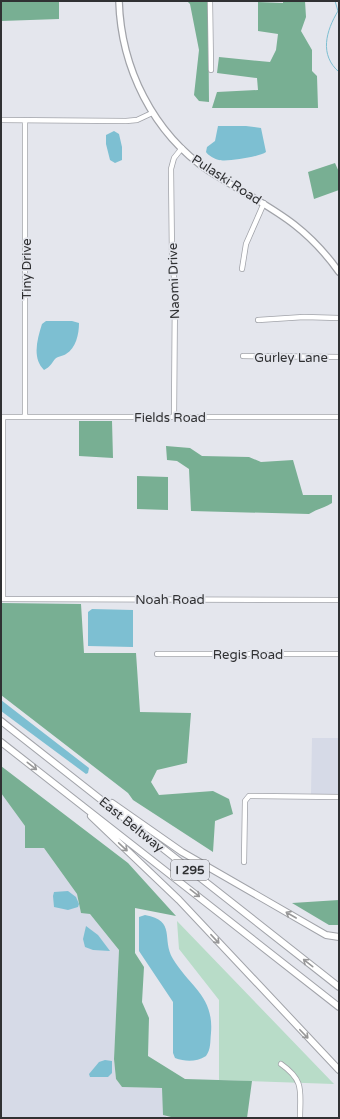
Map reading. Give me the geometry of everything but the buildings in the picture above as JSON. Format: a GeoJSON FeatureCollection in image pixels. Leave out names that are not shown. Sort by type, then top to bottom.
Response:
{"type":"FeatureCollection","features":[{"type":"Feature","properties":{"kind":"highway","name":"East Beltway"},"geometry":{"type":"LineString","coordinates":[[1,721],[339,987]]}},
{"type":"Feature","properties":{"kind":"highway","name":"East Beltway"},"geometry":{"type":"LineString","coordinates":[[1,742],[339,1007]]}},
{"type":"Feature","properties":{"kind":"highway"},"geometry":{"type":"LineString","coordinates":[[41,751],[182,852],[339,942]]}},
{"type":"Feature","properties":{"kind":"highway"},"geometry":{"type":"LineString","coordinates":[[65,791],[179,900],[339,1070]]}},
{"type":"Feature","properties":{"kind":"highway"},"geometry":{"type":"LineString","coordinates":[[326,935],[339,937]]}},
{"type":"Feature","properties":{"kind":"main road","name":"Pulaski Road"},"geometry":{"type":"LineString","coordinates":[[119,1],[120,20],[127,55],[140,91],[152,113],[182,148],[208,170],[282,214],[306,232],[339,272]]}},
{"type":"Feature","properties":{"kind":"street"},"geometry":{"type":"LineString","coordinates":[[210,1],[211,70]]}},
{"type":"Feature","properties":{"kind":"street"},"geometry":{"type":"LineString","coordinates":[[1,120],[126,121],[137,120],[152,113]]}},
{"type":"Feature","properties":{"kind":"street","name":"Tiny Drive"},"geometry":{"type":"LineString","coordinates":[[25,120],[25,417]]}},
{"type":"Feature","properties":{"kind":"street","name":"Naomi Drive"},"geometry":{"type":"LineString","coordinates":[[174,417],[175,288],[172,258],[171,170],[174,158],[182,148]]}},
{"type":"Feature","properties":{"kind":"street"},"geometry":{"type":"LineString","coordinates":[[242,269],[246,244],[264,203]]}},
{"type":"Feature","properties":{"kind":"street"},"geometry":{"type":"LineString","coordinates":[[258,320],[304,317],[339,318]]}},
{"type":"Feature","properties":{"kind":"street","name":"Gurley Lane"},"geometry":{"type":"LineString","coordinates":[[243,356],[339,357]]}},
{"type":"Feature","properties":{"kind":"street"},"geometry":{"type":"LineString","coordinates":[[2,417],[2,598]]}},
{"type":"Feature","properties":{"kind":"street","name":"Fields Road"},"geometry":{"type":"LineString","coordinates":[[2,417],[339,417]]}},
{"type":"Feature","properties":{"kind":"street","name":"Noah Road"},"geometry":{"type":"LineString","coordinates":[[2,598],[339,600]]}},
{"type":"Feature","properties":{"kind":"street","name":"Regis Road"},"geometry":{"type":"LineString","coordinates":[[157,654],[339,654]]}},
{"type":"Feature","properties":{"kind":"street"},"geometry":{"type":"LineString","coordinates":[[244,862],[246,798],[251,795],[339,797]]}},
{"type":"Feature","properties":{"kind":"street"},"geometry":{"type":"LineString","coordinates":[[281,1064],[293,1073],[300,1083],[300,1118]]}},
{"type":"Feature","properties":{"kind":"shaded area"},"geometry":{"type":"Polygon","coordinates":[[[312,738],[339,738],[339,795],[311,794],[312,738]]]}},
{"type":"Feature","properties":{"kind":"shaded area"},"geometry":{"type":"Polygon","coordinates":[[[1,793],[25,826],[25,848],[44,848],[77,894],[81,912],[90,914],[119,950],[114,1059],[116,1079],[122,1087],[163,1088],[163,1115],[166,1116],[166,1118],[1,1118],[1,793]]]}},
{"type":"Feature","properties":{"kind":"green space"},"geometry":{"type":"Polygon","coordinates":[[[1,1],[59,1],[59,19],[1,21],[1,1]]]}},
{"type":"Feature","properties":{"kind":"green space"},"geometry":{"type":"Polygon","coordinates":[[[187,1],[208,1],[209,102],[199,101],[194,95],[199,50],[190,4],[187,1]]]}},
{"type":"Feature","properties":{"kind":"green space"},"geometry":{"type":"Polygon","coordinates":[[[283,1],[305,1],[306,17],[301,31],[312,50],[312,71],[317,76],[318,108],[212,108],[217,92],[258,90],[257,78],[217,73],[219,57],[270,62],[276,50],[278,34],[258,31],[258,2],[283,3],[283,1]]]}},
{"type":"Feature","properties":{"kind":"green space"},"geometry":{"type":"Polygon","coordinates":[[[335,163],[339,172],[339,190],[314,199],[308,172],[335,163]]]}},
{"type":"Feature","properties":{"kind":"green space"},"geometry":{"type":"Polygon","coordinates":[[[79,421],[112,421],[113,458],[79,456],[79,421]]]}},
{"type":"Feature","properties":{"kind":"green space"},"geometry":{"type":"Polygon","coordinates":[[[166,446],[190,448],[202,456],[249,457],[261,462],[293,460],[303,495],[332,495],[332,503],[309,514],[191,511],[189,469],[177,461],[167,460],[166,446]]]}},
{"type":"Feature","properties":{"kind":"green space"},"geometry":{"type":"Polygon","coordinates":[[[137,476],[168,477],[168,510],[137,509],[137,476]]]}},
{"type":"Feature","properties":{"kind":"green space"},"geometry":{"type":"Polygon","coordinates":[[[1,603],[81,604],[84,653],[136,653],[140,712],[191,713],[187,763],[157,770],[151,782],[159,795],[213,791],[229,799],[233,814],[215,821],[213,852],[133,800],[128,793],[1,695],[1,603]]]}},
{"type":"Feature","properties":{"kind":"green space"},"geometry":{"type":"Polygon","coordinates":[[[1,766],[128,863],[176,916],[135,908],[135,953],[144,967],[142,1002],[149,1018],[148,1056],[185,1079],[252,1081],[247,1118],[175,1118],[163,1115],[162,1088],[122,1087],[116,1079],[114,1059],[119,950],[90,914],[81,913],[77,894],[44,848],[25,848],[25,826],[1,793],[1,766]]]}},
{"type":"Feature","properties":{"kind":"green space"},"geometry":{"type":"Polygon","coordinates":[[[339,900],[339,925],[329,925],[292,903],[339,900]]]}},
{"type":"Feature","properties":{"kind":"green space"},"geometry":{"type":"Polygon","coordinates":[[[177,921],[334,1084],[219,1080],[219,1000],[179,949],[177,921]]]}},
{"type":"Feature","properties":{"kind":"water"},"geometry":{"type":"Polygon","coordinates":[[[218,126],[246,126],[261,128],[266,152],[257,156],[236,160],[213,158],[206,152],[207,147],[215,141],[218,126]]]}},
{"type":"Feature","properties":{"kind":"water"},"geometry":{"type":"Polygon","coordinates":[[[114,131],[119,134],[122,147],[122,160],[115,163],[110,160],[106,144],[106,135],[114,131]]]}},
{"type":"Feature","properties":{"kind":"water"},"geometry":{"type":"Polygon","coordinates":[[[46,321],[72,321],[79,323],[79,327],[78,336],[72,348],[66,354],[56,358],[49,367],[44,370],[38,360],[37,348],[42,324],[46,321]]]}},
{"type":"Feature","properties":{"kind":"water"},"geometry":{"type":"Polygon","coordinates":[[[92,609],[133,610],[133,647],[88,646],[88,612],[92,609]]]}},
{"type":"Feature","properties":{"kind":"water"},"geometry":{"type":"Polygon","coordinates":[[[1,700],[89,768],[88,773],[86,774],[1,711],[1,700]]]}},
{"type":"Feature","properties":{"kind":"water"},"geometry":{"type":"Polygon","coordinates":[[[68,891],[76,897],[79,904],[78,907],[68,910],[54,907],[54,892],[68,891]]]}},
{"type":"Feature","properties":{"kind":"water"},"geometry":{"type":"Polygon","coordinates":[[[145,915],[155,918],[165,926],[168,945],[173,959],[200,993],[209,1010],[211,1020],[210,1045],[208,1053],[202,1058],[191,1061],[183,1060],[175,1058],[173,1053],[173,1002],[139,951],[139,917],[145,915]]]}},
{"type":"Feature","properties":{"kind":"water"},"geometry":{"type":"Polygon","coordinates":[[[86,926],[98,935],[110,951],[93,950],[85,947],[83,939],[86,926]]]}},
{"type":"Feature","properties":{"kind":"water"},"geometry":{"type":"Polygon","coordinates":[[[105,1060],[112,1061],[112,1073],[108,1077],[90,1077],[89,1074],[99,1062],[105,1060]]]}},
{"type":"Feature","properties":{"kind":"waterway"},"geometry":{"type":"LineString","coordinates":[[335,1],[338,11],[330,27],[326,43],[329,58],[339,72]]}}]}
